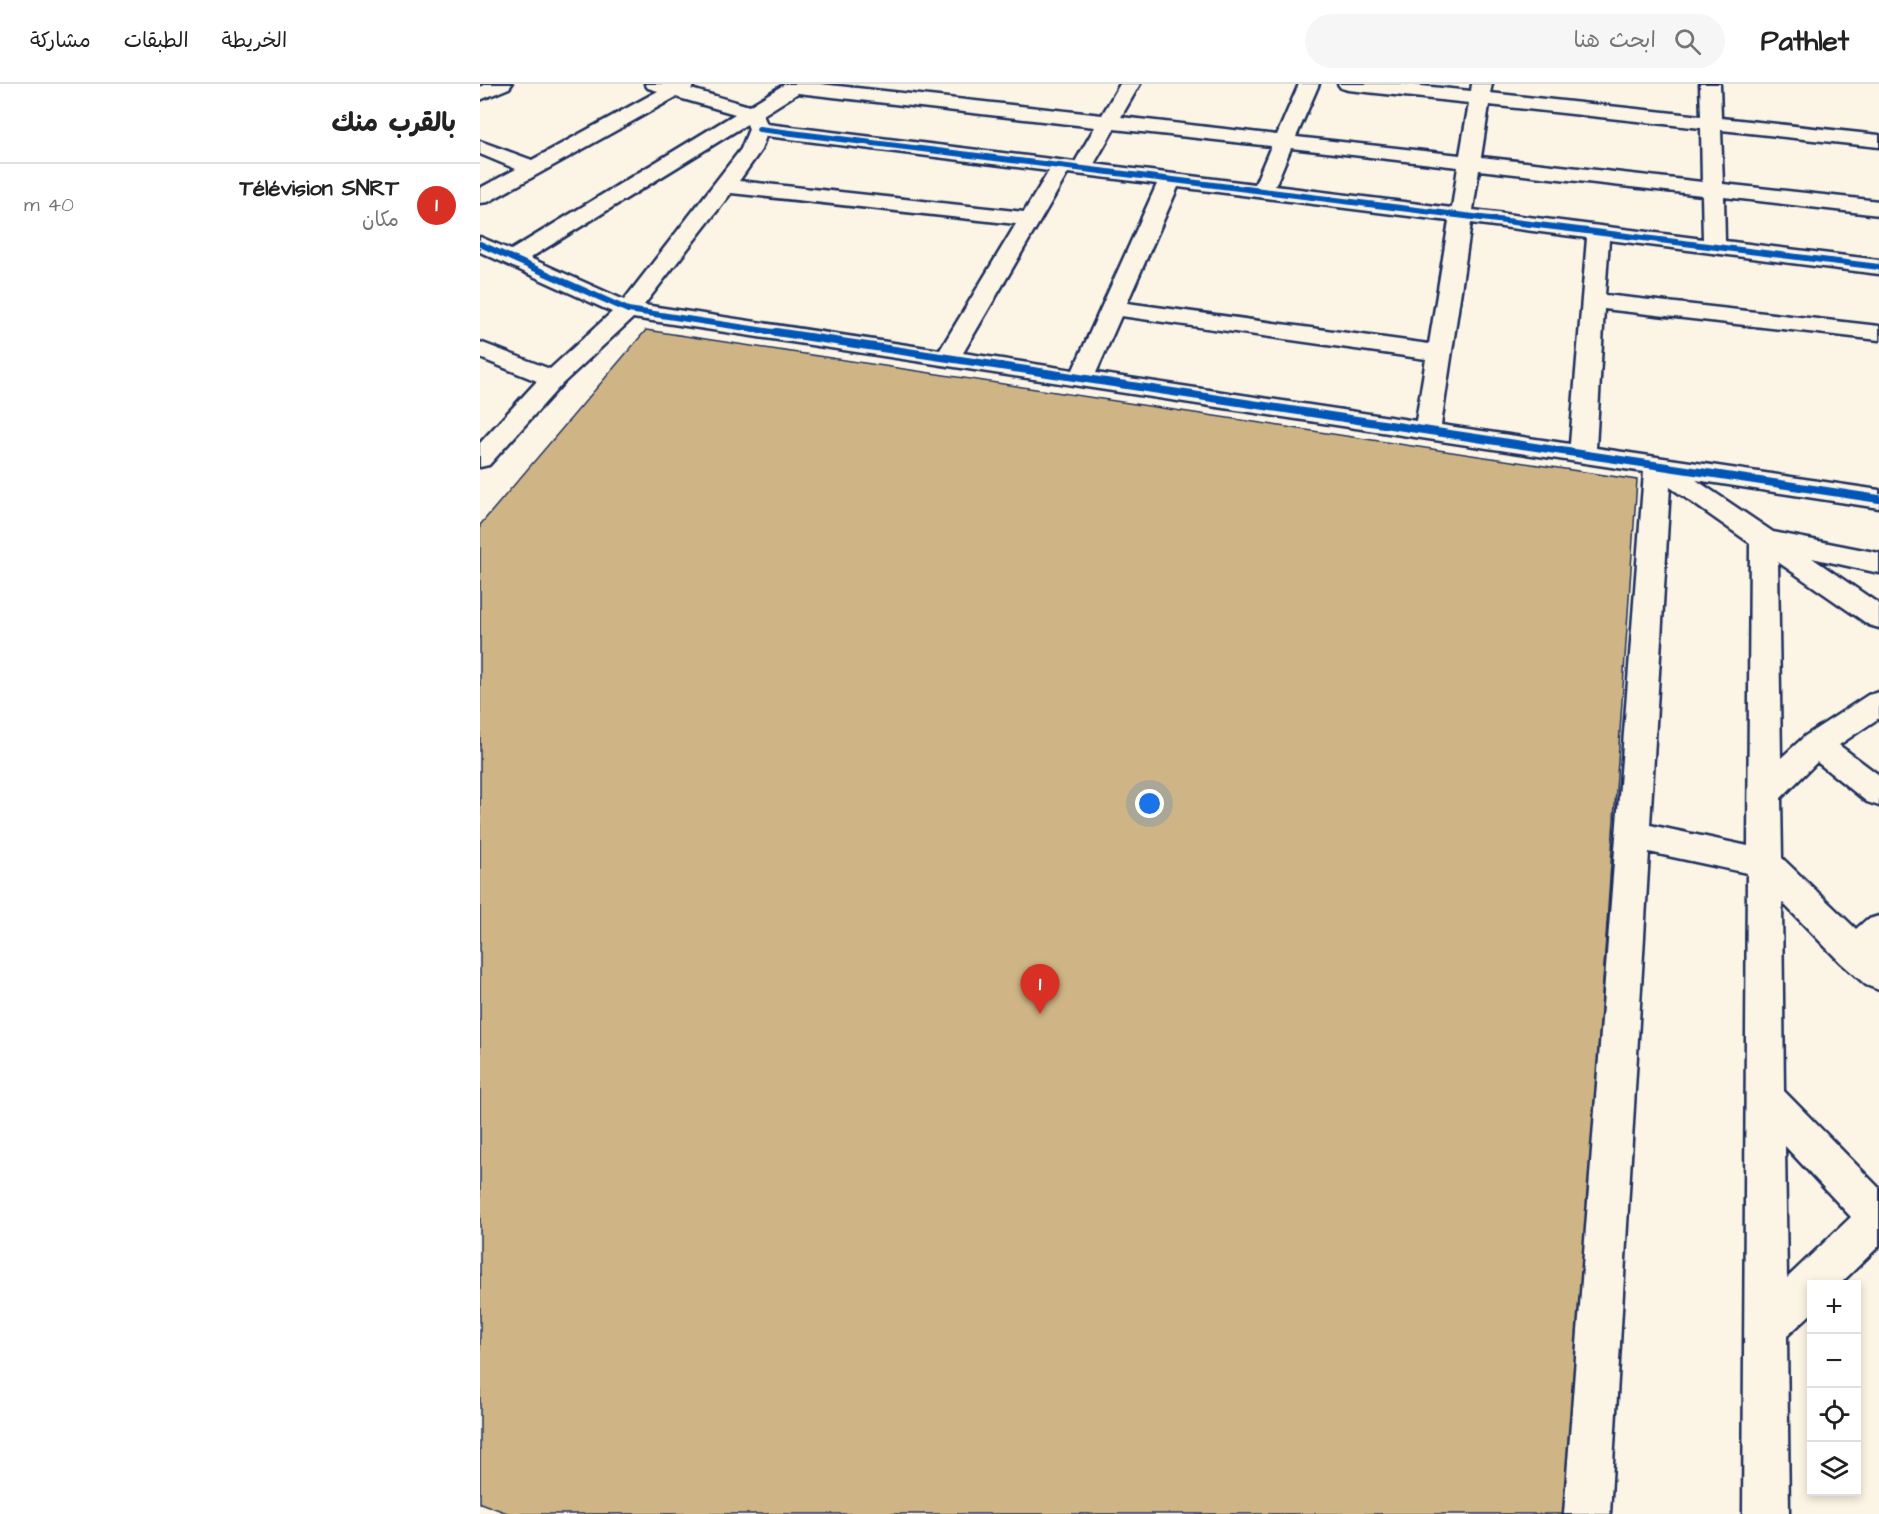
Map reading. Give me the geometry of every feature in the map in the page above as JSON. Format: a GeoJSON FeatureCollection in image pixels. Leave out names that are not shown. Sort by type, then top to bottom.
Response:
{"type":"FeatureCollection","features":[{"type":"Feature","properties":{"kind":"street"},"geometry":{"type":"LineString","coordinates":[[480,94],[502,84]]}},
{"type":"Feature","properties":{"kind":"street"},"geometry":{"type":"LineString","coordinates":[[924,101],[939,84]]}},
{"type":"Feature","properties":{"kind":"street"},"geometry":{"type":"LineString","coordinates":[[947,358],[1030,219],[1108,122],[1130,84]]}},
{"type":"Feature","properties":{"kind":"street"},"geometry":{"type":"LineString","coordinates":[[1262,191],[1309,84]]}},
{"type":"Feature","properties":{"kind":"street"},"geometry":{"type":"LineString","coordinates":[[1348,84],[1481,91],[1711,123],[1879,141]]}},
{"type":"Feature","properties":{"kind":"street"},"geometry":{"type":"LineString","coordinates":[[1710,84],[1714,247]]}},
{"type":"Feature","properties":{"kind":"street"},"geometry":{"type":"LineString","coordinates":[[480,197],[672,86],[755,121],[1170,180],[1879,267]]}},
{"type":"Feature","properties":{"kind":"street"},"geometry":{"type":"LineString","coordinates":[[512,258],[755,121],[797,86],[1879,208]]}},
{"type":"Feature","properties":{"kind":"street"},"geometry":{"type":"LineString","coordinates":[[1427,431],[1481,91]]}},
{"type":"Feature","properties":{"kind":"street"},"geometry":{"type":"LineString","coordinates":[[483,453],[553,379],[628,310],[751,150],[755,121]]}},
{"type":"Feature","properties":{"kind":"street"},"geometry":{"type":"LineString","coordinates":[[480,147],[533,168]]}},
{"type":"Feature","properties":{"kind":"street"},"geometry":{"type":"LineString","coordinates":[[1081,379],[1170,180]]}},
{"type":"Feature","properties":{"kind":"street"},"geometry":{"type":"LineString","coordinates":[[725,186],[1030,219]]}},
{"type":"Feature","properties":{"kind":"street"},"geometry":{"type":"LineString","coordinates":[[1582,455],[1598,233]]}},
{"type":"Feature","properties":{"kind":"street"},"geometry":{"type":"LineString","coordinates":[[480,244],[628,310],[1879,499]]}},
{"type":"Feature","properties":{"kind":"street"},"geometry":{"type":"LineString","coordinates":[[1593,301],[1879,333]]}},
{"type":"Feature","properties":{"kind":"street"},"geometry":{"type":"LineString","coordinates":[[1113,308],[1439,353]]}},
{"type":"Feature","properties":{"kind":"street"},"geometry":{"type":"LineString","coordinates":[[480,349],[553,379]]}},
{"type":"Feature","properties":{"kind":"street"},"geometry":{"type":"LineString","coordinates":[[1658,466],[1879,618]]}},
{"type":"Feature","properties":{"kind":"street"},"geometry":{"type":"LineString","coordinates":[[1587,1514],[1658,466]]}},
{"type":"Feature","properties":{"kind":"street"},"geometry":{"type":"LineString","coordinates":[[1764,539],[1879,563]]}},
{"type":"Feature","properties":{"kind":"street"},"geometry":{"type":"LineString","coordinates":[[1764,539],[1767,1514]]}},
{"type":"Feature","properties":{"kind":"street"},"geometry":{"type":"LineString","coordinates":[[1765,793],[1816,744],[1879,704]]}},
{"type":"Feature","properties":{"kind":"street"},"geometry":{"type":"LineString","coordinates":[[1816,744],[1879,793]]}},
{"type":"Feature","properties":{"kind":"street"},"geometry":{"type":"LineString","coordinates":[[1633,835],[1765,862],[1866,941],[1879,974]]}},
{"type":"Feature","properties":{"kind":"street"},"geometry":{"type":"LineString","coordinates":[[1766,1099],[1879,1217],[1766,1327]]}},
{"type":"Feature","properties":{"kind":"building"},"geometry":{"type":"Polygon","coordinates":[[[646,330],[1637,480],[1567,1514],[510,1514],[480,1503],[480,525],[646,330]]]}},
{"type":"Feature","properties":{"kind":"cycle path"},"geometry":{"type":"LineString","coordinates":[[759,129],[1879,267]]}},
{"type":"Feature","properties":{"kind":"cycle path"},"geometry":{"type":"LineString","coordinates":[[480,244],[628,310],[1879,499]]}},
{"type":"Feature","properties":{"kind":"place","name":"Télévision SNRT"},"geometry":{"type":"Point","coordinates":[1040,1014]}}]}
